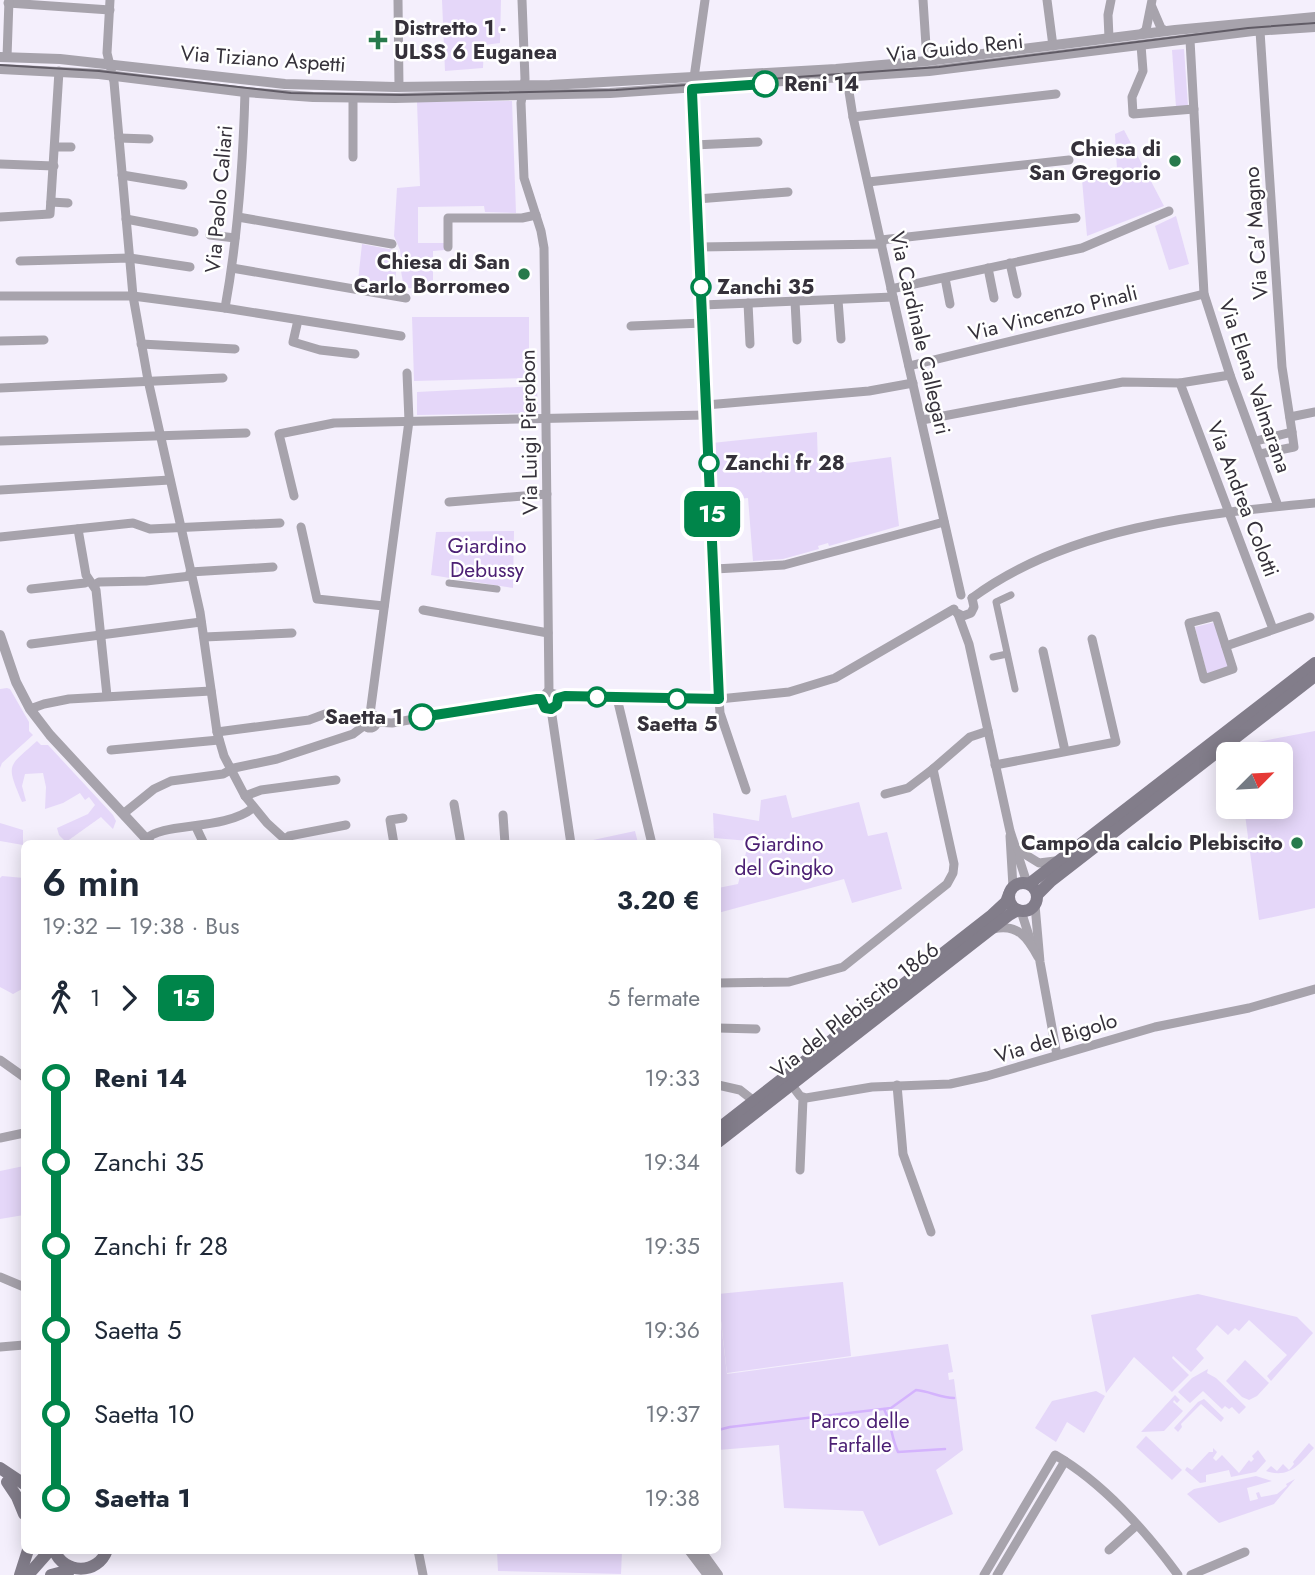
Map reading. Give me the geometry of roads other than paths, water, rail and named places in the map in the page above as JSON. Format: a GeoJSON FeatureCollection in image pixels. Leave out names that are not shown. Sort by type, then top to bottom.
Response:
{"type":"FeatureCollection","features":[{"type":"Feature","properties":{"kind":"main road"},"geometry":{"type":"LineString","coordinates":[[1032,892],[1020,883],[1011,891],[1011,904],[1020,911],[1031,909],[1032,892],[1064,858],[1315,663]]}},
{"type":"Feature","properties":{"kind":"main road"},"geometry":{"type":"LineString","coordinates":[[1032,892],[1061,874],[1315,676]]}},
{"type":"Feature","properties":{"kind":"main road","name":"Via del Plebiscito 1866"},"geometry":{"type":"LineString","coordinates":[[721,1127],[992,915],[1002,906],[1011,891]]}},
{"type":"Feature","properties":{"kind":"main road","name":"Via del Plebiscito 1866"},"geometry":{"type":"LineString","coordinates":[[721,1140],[988,930],[1020,911]]}},
{"type":"Feature","properties":{"kind":"main road"},"geometry":{"type":"LineString","coordinates":[[0,1468],[15,1481],[21,1507]]}},
{"type":"Feature","properties":{"kind":"main road"},"geometry":{"type":"LineString","coordinates":[[20,1575],[27,1554]]}},
{"type":"Feature","properties":{"kind":"main road"},"geometry":{"type":"LineString","coordinates":[[29,1575],[48,1554]]}},
{"type":"Feature","properties":{"kind":"main road"},"geometry":{"type":"LineString","coordinates":[[55,1554],[70,1570]]}},
{"type":"Feature","properties":{"kind":"main road"},"geometry":{"type":"LineString","coordinates":[[51,1575],[70,1570],[83,1572],[95,1567],[106,1554]]}},
{"type":"Feature","properties":{"kind":"street"},"geometry":{"type":"LineString","coordinates":[[398,0],[399,87]]}},
{"type":"Feature","properties":{"kind":"street","name":"Via Luigi Pierobon"},"geometry":{"type":"LineString","coordinates":[[522,0],[525,79],[522,91],[524,178],[544,248],[548,633],[554,695]]}},
{"type":"Feature","properties":{"kind":"street"},"geometry":{"type":"LineString","coordinates":[[705,0],[693,83],[694,145],[719,699],[720,713],[746,790]]}},
{"type":"Feature","properties":{"kind":"street"},"geometry":{"type":"LineString","coordinates":[[923,0],[928,61]]}},
{"type":"Feature","properties":{"kind":"street"},"geometry":{"type":"LineString","coordinates":[[1047,0],[1053,46]]}},
{"type":"Feature","properties":{"kind":"street"},"geometry":{"type":"LineString","coordinates":[[1109,38],[1108,15],[1111,0]]}},
{"type":"Feature","properties":{"kind":"street"},"geometry":{"type":"LineString","coordinates":[[3,57],[8,1],[110,5],[107,53],[119,138],[133,296],[148,380],[204,637],[218,736],[245,796],[253,808],[287,840]]}},
{"type":"Feature","properties":{"kind":"street"},"geometry":{"type":"LineString","coordinates":[[1152,3],[1159,25],[1166,31]]}},
{"type":"Feature","properties":{"kind":"street"},"geometry":{"type":"LineString","coordinates":[[1152,3],[1146,30],[1141,39],[1143,71],[1132,97],[1133,114],[1194,109]]}},
{"type":"Feature","properties":{"kind":"street","name":"Via Guido Reni"},"geometry":{"type":"LineString","coordinates":[[522,91],[847,79],[961,68],[1141,39],[1166,31],[1315,17]]}},
{"type":"Feature","properties":{"kind":"street","name":"Via Guido Reni"},"geometry":{"type":"LineString","coordinates":[[693,83],[928,61],[1109,38],[1190,40],[1315,27]]}},
{"type":"Feature","properties":{"kind":"street","name":"Via Ca' Magno"},"geometry":{"type":"LineString","coordinates":[[1260,31],[1282,367],[1292,432]]}},
{"type":"Feature","properties":{"kind":"street","name":"Via Elena Valmarana"},"geometry":{"type":"LineString","coordinates":[[1190,40],[1205,294],[1230,375],[1278,506]]}},
{"type":"Feature","properties":{"kind":"street","name":"Via Tiziano Aspetti"},"geometry":{"type":"LineString","coordinates":[[3,57],[60,59],[245,92],[353,98],[522,91]]}},
{"type":"Feature","properties":{"kind":"street","name":"Via Tiziano Aspetti"},"geometry":{"type":"LineString","coordinates":[[0,69],[111,70],[285,84],[522,91]]}},
{"type":"Feature","properties":{"kind":"street"},"geometry":{"type":"LineString","coordinates":[[0,217],[50,214],[59,71]]}},
{"type":"Feature","properties":{"kind":"street","name":"Via Cardinale Callegari"},"geometry":{"type":"LineString","coordinates":[[847,79],[853,117],[961,594]]}},
{"type":"Feature","properties":{"kind":"street","name":"Via Paolo Caliari"},"geometry":{"type":"LineString","coordinates":[[225,308],[238,217],[245,92]]}},
{"type":"Feature","properties":{"kind":"street"},"geometry":{"type":"LineString","coordinates":[[853,117],[1056,94]]}},
{"type":"Feature","properties":{"kind":"street"},"geometry":{"type":"LineString","coordinates":[[353,98],[353,157]]}},
{"type":"Feature","properties":{"kind":"street"},"geometry":{"type":"LineString","coordinates":[[119,138],[149,139]]}},
{"type":"Feature","properties":{"kind":"street"},"geometry":{"type":"LineString","coordinates":[[694,145],[758,142]]}},
{"type":"Feature","properties":{"kind":"street"},"geometry":{"type":"LineString","coordinates":[[55,147],[71,147]]}},
{"type":"Feature","properties":{"kind":"street"},"geometry":{"type":"LineString","coordinates":[[868,182],[1069,160]]}},
{"type":"Feature","properties":{"kind":"street"},"geometry":{"type":"LineString","coordinates":[[0,164],[54,166]]}},
{"type":"Feature","properties":{"kind":"street"},"geometry":{"type":"LineString","coordinates":[[122,175],[183,185]]}},
{"type":"Feature","properties":{"kind":"street"},"geometry":{"type":"LineString","coordinates":[[696,199],[788,192]]}},
{"type":"Feature","properties":{"kind":"street"},"geometry":{"type":"LineString","coordinates":[[51,202],[68,203]]}},
{"type":"Feature","properties":{"kind":"street"},"geometry":{"type":"LineString","coordinates":[[702,304],[838,300],[892,293],[945,278],[1082,248],[1169,211]]}},
{"type":"Feature","properties":{"kind":"street"},"geometry":{"type":"LineString","coordinates":[[448,247],[448,218],[522,218],[536,215]]}},
{"type":"Feature","properties":{"kind":"street"},"geometry":{"type":"LineString","coordinates":[[238,217],[392,244]]}},
{"type":"Feature","properties":{"kind":"street"},"geometry":{"type":"LineString","coordinates":[[699,247],[881,242],[1076,218]]}},
{"type":"Feature","properties":{"kind":"street"},"geometry":{"type":"LineString","coordinates":[[126,219],[194,232]]}},
{"type":"Feature","properties":{"kind":"street"},"geometry":{"type":"LineString","coordinates":[[211,235],[235,238]]}},
{"type":"Feature","properties":{"kind":"street"},"geometry":{"type":"LineString","coordinates":[[20,261],[130,258],[190,267]]}},
{"type":"Feature","properties":{"kind":"street"},"geometry":{"type":"LineString","coordinates":[[1010,263],[1017,294]]}},
{"type":"Feature","properties":{"kind":"street"},"geometry":{"type":"LineString","coordinates":[[232,268],[406,298]]}},
{"type":"Feature","properties":{"kind":"street"},"geometry":{"type":"LineString","coordinates":[[988,268],[994,298]]}},
{"type":"Feature","properties":{"kind":"street"},"geometry":{"type":"LineString","coordinates":[[945,278],[950,304]]}},
{"type":"Feature","properties":{"kind":"street","name":"Via Vincenzo Pinali"},"geometry":{"type":"LineString","coordinates":[[909,366],[1205,294]]}},
{"type":"Feature","properties":{"kind":"street"},"geometry":{"type":"LineString","coordinates":[[0,296],[133,296],[401,336]]}},
{"type":"Feature","properties":{"kind":"street"},"geometry":{"type":"LineString","coordinates":[[838,300],[841,339]]}},
{"type":"Feature","properties":{"kind":"street"},"geometry":{"type":"LineString","coordinates":[[795,301],[797,340]]}},
{"type":"Feature","properties":{"kind":"street"},"geometry":{"type":"LineString","coordinates":[[748,303],[750,344]]}},
{"type":"Feature","properties":{"kind":"street"},"geometry":{"type":"LineString","coordinates":[[298,320],[293,342],[320,350],[355,354]]}},
{"type":"Feature","properties":{"kind":"street"},"geometry":{"type":"LineString","coordinates":[[631,326],[703,323]]}},
{"type":"Feature","properties":{"kind":"street"},"geometry":{"type":"LineString","coordinates":[[0,341],[44,340]]}},
{"type":"Feature","properties":{"kind":"street"},"geometry":{"type":"LineString","coordinates":[[141,344],[235,349]]}},
{"type":"Feature","properties":{"kind":"street"},"geometry":{"type":"LineString","coordinates":[[407,373],[409,421],[370,714],[363,719],[365,725],[371,728],[377,722],[392,723],[541,699]]}},
{"type":"Feature","properties":{"kind":"street"},"geometry":{"type":"LineString","coordinates":[[922,421],[1123,382],[1180,383],[1230,375]]}},
{"type":"Feature","properties":{"kind":"street"},"geometry":{"type":"LineString","coordinates":[[0,388],[223,378]]}},
{"type":"Feature","properties":{"kind":"street"},"geometry":{"type":"LineString","coordinates":[[294,496],[279,434],[334,423],[546,419],[706,410],[869,391],[913,383]]}},
{"type":"Feature","properties":{"kind":"street","name":"Via Andrea Colotti"},"geometry":{"type":"LineString","coordinates":[[1180,383],[1273,629]]}},
{"type":"Feature","properties":{"kind":"street"},"geometry":{"type":"LineString","coordinates":[[1290,417],[1315,412]]}},
{"type":"Feature","properties":{"kind":"street"},"geometry":{"type":"LineString","coordinates":[[1256,441],[1292,432],[1294,447],[1261,454]]}},
{"type":"Feature","properties":{"kind":"street"},"geometry":{"type":"LineString","coordinates":[[0,441],[246,433]]}},
{"type":"Feature","properties":{"kind":"street"},"geometry":{"type":"LineString","coordinates":[[0,490],[170,480]]}},
{"type":"Feature","properties":{"kind":"street"},"geometry":{"type":"LineString","coordinates":[[449,502],[547,494]]}},
{"type":"Feature","properties":{"kind":"street"},"geometry":{"type":"LineString","coordinates":[[1057,1055],[1040,962],[1032,892],[1010,831],[969,644],[954,600],[961,594],[972,597],[1017,570],[1083,543],[1146,527],[1278,506],[1315,503]]}},
{"type":"Feature","properties":{"kind":"street"},"geometry":{"type":"LineString","coordinates":[[715,569],[784,565],[944,522]]}},
{"type":"Feature","properties":{"kind":"street"},"geometry":{"type":"LineString","coordinates":[[0,537],[133,523],[150,529],[281,523]]}},
{"type":"Feature","properties":{"kind":"street"},"geometry":{"type":"LineString","coordinates":[[301,527],[317,599],[384,606]]}},
{"type":"Feature","properties":{"kind":"street"},"geometry":{"type":"LineString","coordinates":[[78,529],[101,634],[107,696]]}},
{"type":"Feature","properties":{"kind":"street"},"geometry":{"type":"LineString","coordinates":[[31,589],[99,582],[146,581],[190,574],[273,567]]}},
{"type":"Feature","properties":{"kind":"street"},"geometry":{"type":"LineString","coordinates":[[449,583],[497,589]]}},
{"type":"Feature","properties":{"kind":"street"},"geometry":{"type":"LineString","coordinates":[[1011,595],[996,603],[1015,689]]}},
{"type":"Feature","properties":{"kind":"street"},"geometry":{"type":"LineString","coordinates":[[541,699],[544,694],[719,699],[789,692],[820,684],[974,607],[972,597]]}},
{"type":"Feature","properties":{"kind":"street"},"geometry":{"type":"LineString","coordinates":[[423,610],[548,633]]}},
{"type":"Feature","properties":{"kind":"street"},"geometry":{"type":"LineString","coordinates":[[1216,616],[1226,646],[1233,669],[1204,679],[1189,623],[1216,616]]}},
{"type":"Feature","properties":{"kind":"street"},"geometry":{"type":"LineString","coordinates":[[1226,646],[1310,617]]}},
{"type":"Feature","properties":{"kind":"street"},"geometry":{"type":"LineString","coordinates":[[31,643],[201,622]]}},
{"type":"Feature","properties":{"kind":"street"},"geometry":{"type":"LineString","coordinates":[[204,637],[292,633]]}},
{"type":"Feature","properties":{"kind":"street"},"geometry":{"type":"LineString","coordinates":[[0,635],[16,682],[30,709],[50,735],[147,840]]}},
{"type":"Feature","properties":{"kind":"street"},"geometry":{"type":"LineString","coordinates":[[995,765],[1116,742],[1092,639]]}},
{"type":"Feature","properties":{"kind":"street"},"geometry":{"type":"LineString","coordinates":[[1043,651],[1065,751]]}},
{"type":"Feature","properties":{"kind":"street"},"geometry":{"type":"LineString","coordinates":[[993,657],[1007,654]]}},
{"type":"Feature","properties":{"kind":"street"},"geometry":{"type":"LineString","coordinates":[[30,709],[52,702],[107,696],[113,698],[211,691]]}},
{"type":"Feature","properties":{"kind":"street"},"geometry":{"type":"LineString","coordinates":[[541,699],[545,708],[551,709],[557,705],[554,695]]}},
{"type":"Feature","properties":{"kind":"street"},"geometry":{"type":"LineString","coordinates":[[617,698],[651,840]]}},
{"type":"Feature","properties":{"kind":"street"},"geometry":{"type":"LineString","coordinates":[[551,709],[570,840]]}},
{"type":"Feature","properties":{"kind":"street"},"geometry":{"type":"LineString","coordinates":[[111,750],[218,736],[309,720],[325,714]]}},
{"type":"Feature","properties":{"kind":"street"},"geometry":{"type":"LineString","coordinates":[[370,714],[376,717],[377,722]]}},
{"type":"Feature","properties":{"kind":"street"},"geometry":{"type":"LineString","coordinates":[[123,814],[162,785],[186,778],[223,774],[277,759],[346,737],[365,725]]}},
{"type":"Feature","properties":{"kind":"street"},"geometry":{"type":"LineString","coordinates":[[886,794],[908,788],[970,737],[988,731]]}},
{"type":"Feature","properties":{"kind":"street"},"geometry":{"type":"LineString","coordinates":[[721,983],[789,982],[843,967],[947,884],[953,873],[954,863],[933,769]]}},
{"type":"Feature","properties":{"kind":"street"},"geometry":{"type":"LineString","coordinates":[[245,796],[261,790],[336,780]]}},
{"type":"Feature","properties":{"kind":"street"},"geometry":{"type":"LineString","coordinates":[[454,804],[460,840]]}},
{"type":"Feature","properties":{"kind":"street"},"geometry":{"type":"LineString","coordinates":[[149,840],[158,832],[236,818],[253,808]]}},
{"type":"Feature","properties":{"kind":"street"},"geometry":{"type":"LineString","coordinates":[[503,815],[505,840]]}},
{"type":"Feature","properties":{"kind":"street"},"geometry":{"type":"LineString","coordinates":[[393,840],[390,820],[403,818]]}},
{"type":"Feature","properties":{"kind":"street"},"geometry":{"type":"LineString","coordinates":[[288,840],[289,836],[346,825]]}},
{"type":"Feature","properties":{"kind":"street"},"geometry":{"type":"LineString","coordinates":[[195,827],[202,840]]}},
{"type":"Feature","properties":{"kind":"street"},"geometry":{"type":"LineString","coordinates":[[1010,831],[1011,891]]}},
{"type":"Feature","properties":{"kind":"street"},"geometry":{"type":"LineString","coordinates":[[1018,849],[1029,859],[1039,863],[1064,858]]}},
{"type":"Feature","properties":{"kind":"street"},"geometry":{"type":"LineString","coordinates":[[1020,911],[1031,945]]}},
{"type":"Feature","properties":{"kind":"street"},"geometry":{"type":"LineString","coordinates":[[988,930],[1014,928],[1024,934],[1040,962]]}},
{"type":"Feature","properties":{"kind":"street","name":"Via del Bigolo"},"geometry":{"type":"LineString","coordinates":[[803,1098],[872,1087],[950,1084],[987,1076],[1155,1027],[1249,1008],[1315,989]]}},
{"type":"Feature","properties":{"kind":"street"},"geometry":{"type":"LineString","coordinates":[[721,1028],[756,1029]]}},
{"type":"Feature","properties":{"kind":"street"},"geometry":{"type":"LineString","coordinates":[[0,1060],[21,1075]]}},
{"type":"Feature","properties":{"kind":"street"},"geometry":{"type":"LineString","coordinates":[[791,1084],[803,1098],[800,1170]]}},
{"type":"Feature","properties":{"kind":"street"},"geometry":{"type":"LineString","coordinates":[[897,1085],[903,1154],[931,1232]]}},
{"type":"Feature","properties":{"kind":"street"},"geometry":{"type":"LineString","coordinates":[[721,1086],[740,1090],[754,1101]]}},
{"type":"Feature","properties":{"kind":"street"},"geometry":{"type":"LineString","coordinates":[[0,1138],[21,1134]]}},
{"type":"Feature","properties":{"kind":"street"},"geometry":{"type":"LineString","coordinates":[[0,1277],[21,1286]]}},
{"type":"Feature","properties":{"kind":"street"},"geometry":{"type":"LineString","coordinates":[[0,1347],[21,1345]]}},
{"type":"Feature","properties":{"kind":"street"},"geometry":{"type":"LineString","coordinates":[[984,1575],[1055,1455],[1087,1478],[1138,1525],[1178,1575]]}},
{"type":"Feature","properties":{"kind":"street"},"geometry":{"type":"LineString","coordinates":[[997,1575],[1065,1461]]}},
{"type":"Feature","properties":{"kind":"street"},"geometry":{"type":"LineString","coordinates":[[1109,1550],[1138,1525]]}},
{"type":"Feature","properties":{"kind":"street"},"geometry":{"type":"LineString","coordinates":[[1002,1545],[1010,1551]]}},
{"type":"Feature","properties":{"kind":"street"},"geometry":{"type":"LineString","coordinates":[[1191,1575],[1245,1552]]}},
{"type":"Feature","properties":{"kind":"street"},"geometry":{"type":"LineString","coordinates":[[419,1554],[423,1575]]}},
{"type":"Feature","properties":{"kind":"street"},"geometry":{"type":"LineString","coordinates":[[692,1554],[708,1575]]}},
{"type":"Feature","properties":{"kind":"street"},"geometry":{"type":"LineString","coordinates":[[703,1554],[718,1575]]}},
{"type":"Feature","properties":{"kind":"waterway"},"geometry":{"type":"LineString","coordinates":[[721,1429],[891,1408],[916,1390],[954,1398]]}},
{"type":"Feature","properties":{"kind":"waterway"},"geometry":{"type":"LineString","coordinates":[[884,1409],[898,1452],[945,1449]]}},
{"type":"Feature","properties":{"kind":"tram line"},"geometry":{"type":"LineString","coordinates":[[0,65],[99,71],[291,93],[401,95],[616,90],[939,67],[1248,28],[1315,23]]}},
{"type":"Feature","properties":{"kind":"place","name":"Distretto 1 - ULSS 6 Euganea"},"geometry":{"type":"Point","coordinates":[378,40]}},
{"type":"Feature","properties":{"kind":"place","name":"Reni 14"},"geometry":{"type":"Point","coordinates":[765,84]}},
{"type":"Feature","properties":{"kind":"place","name":"Chiesa di San Gregorio"},"geometry":{"type":"Point","coordinates":[1175,161]}},
{"type":"Feature","properties":{"kind":"place","name":"Chiesa di San Carlo Borromeo"},"geometry":{"type":"Point","coordinates":[524,274]}},
{"type":"Feature","properties":{"kind":"place","name":"Zanchi 35"},"geometry":{"type":"Point","coordinates":[701,287]}},
{"type":"Feature","properties":{"kind":"place","name":"Zanchi fr 28"},"geometry":{"type":"Point","coordinates":[709,463]}},
{"type":"Feature","properties":{"kind":"place","name":"Saetta 5"},"geometry":{"type":"Point","coordinates":[677,699]}},
{"type":"Feature","properties":{"kind":"place","name":"Saetta 1"},"geometry":{"type":"Point","coordinates":[422,717]}},
{"type":"Feature","properties":{"kind":"place","name":"Campo da calcio Plebiscito"},"geometry":{"type":"Point","coordinates":[1297,843]}},
{"type":"Feature","properties":{"kind":"park label","name":"Giardino Debussy"},"geometry":{"type":"Point","coordinates":[487,558]}},
{"type":"Feature","properties":{"kind":"park label","name":"Giardino del Gingko"},"geometry":{"type":"Point","coordinates":[784,856]}},
{"type":"Feature","properties":{"kind":"park label","name":"Parco delle Farfalle"},"geometry":{"type":"Point","coordinates":[860,1433]}}]}
